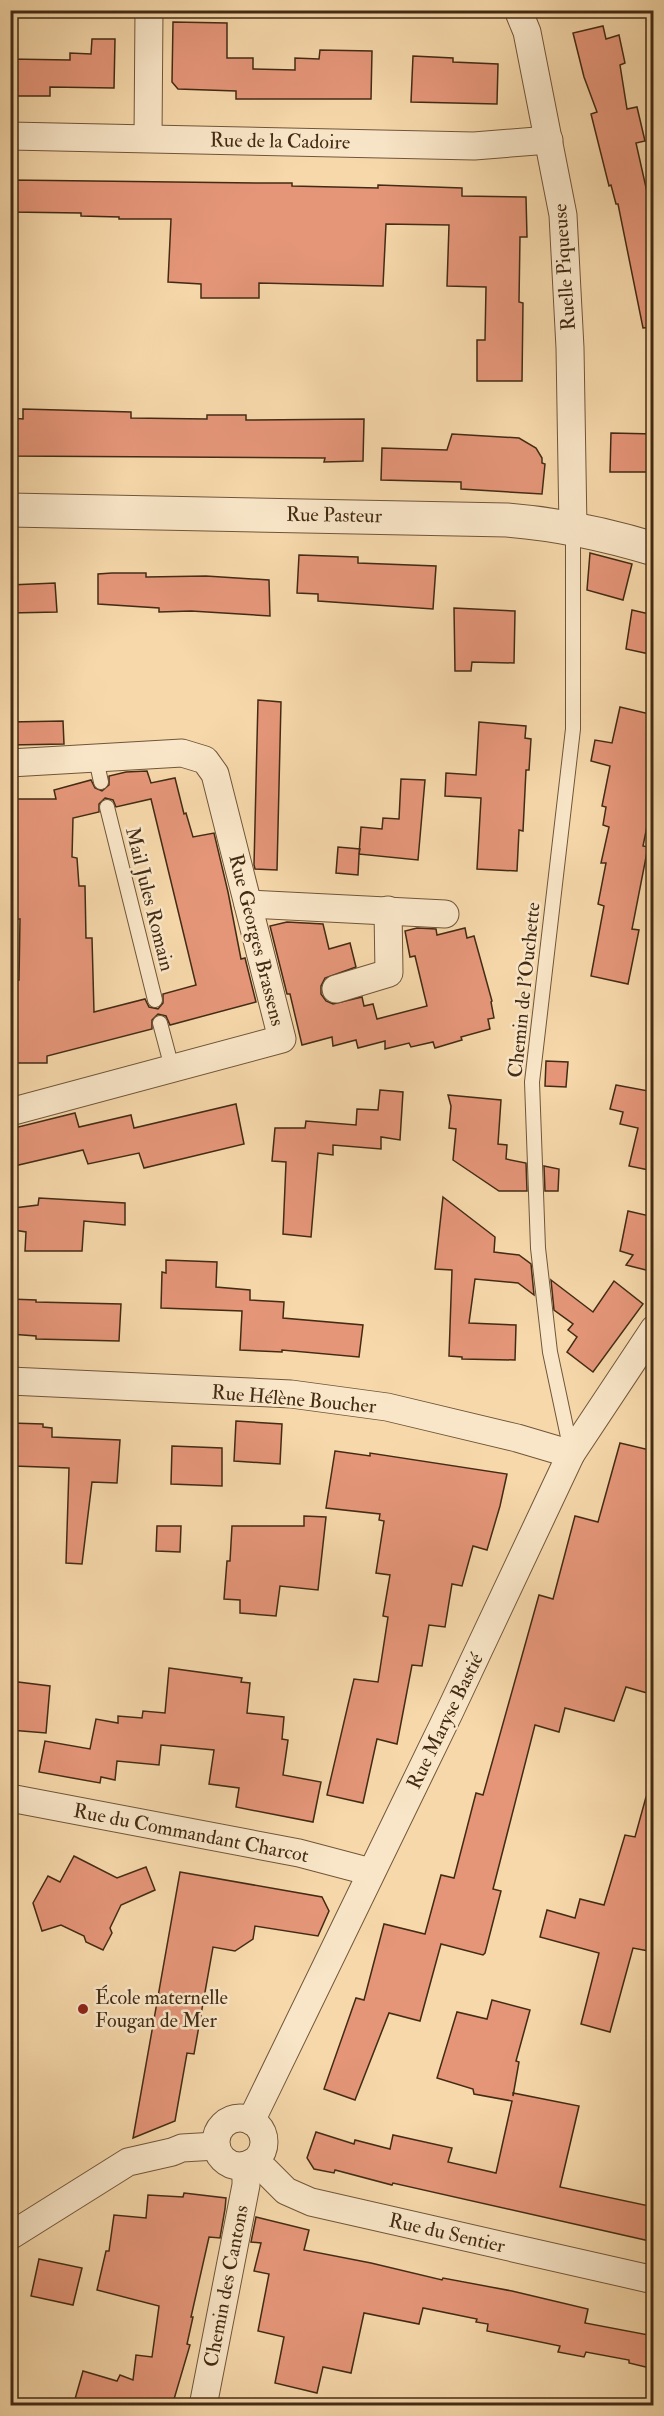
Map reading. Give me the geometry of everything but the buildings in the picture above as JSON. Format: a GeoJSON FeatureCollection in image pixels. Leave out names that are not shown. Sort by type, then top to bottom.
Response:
{"type":"FeatureCollection","features":[{"type":"Feature","properties":{"kind":"street"},"geometry":{"type":"LineString","coordinates":[[148,138],[149,10]]}},
{"type":"Feature","properties":{"kind":"street","name":"Ruelle Piqueuse"},"geometry":{"type":"LineString","coordinates":[[518,10],[527,32],[549,140],[563,226],[570,348],[573,528]]}},
{"type":"Feature","properties":{"kind":"street","name":"Rue de la Cadoire"},"geometry":{"type":"LineString","coordinates":[[10,136],[474,146],[549,140]]}},
{"type":"Feature","properties":{"kind":"street","name":"Rue Pasteur"},"geometry":{"type":"LineString","coordinates":[[10,510],[441,517],[540,523],[612,536],[654,549]]}},
{"type":"Feature","properties":{"kind":"street","name":"Rue Georges Brassens"},"geometry":{"type":"LineString","coordinates":[[10,763],[98,771],[182,753],[205,760],[215,774],[282,1039],[10,1112]]}},
{"type":"Feature","properties":{"kind":"street"},"geometry":{"type":"LineString","coordinates":[[248,904],[445,914]]}},
{"type":"Feature","properties":{"kind":"street"},"geometry":{"type":"LineString","coordinates":[[336,989],[389,973],[388,910]]}},
{"type":"Feature","properties":{"kind":"street","name":"Rue Maryse Bastié"},"geometry":{"type":"LineString","coordinates":[[251,2121],[450,1711],[571,1454],[654,1329]]}},
{"type":"Feature","properties":{"kind":"street","name":"Rue Hélène Boucher"},"geometry":{"type":"LineString","coordinates":[[10,1382],[291,1394],[387,1407],[517,1438],[571,1454]]}},
{"type":"Feature","properties":{"kind":"street","name":"Rue du Commandant Charcot"},"geometry":{"type":"LineString","coordinates":[[10,1798],[299,1853],[371,1872]]}},
{"type":"Feature","properties":{"kind":"street"},"geometry":{"type":"LineString","coordinates":[[241,2118],[251,2121],[261,2132],[263,2140],[261,2154],[248,2164],[232,2165],[224,2160],[216,2146],[217,2134],[225,2123],[241,2118]]}},
{"type":"Feature","properties":{"kind":"street"},"geometry":{"type":"LineString","coordinates":[[10,2236],[128,2162],[182,2148],[216,2146]]}},
{"type":"Feature","properties":{"kind":"street","name":"Rue du Sentier"},"geometry":{"type":"LineString","coordinates":[[248,2164],[266,2170],[286,2191],[311,2202],[654,2280]]}},
{"type":"Feature","properties":{"kind":"street","name":"Chemin des Cantons"},"geometry":{"type":"LineString","coordinates":[[203,2406],[246,2185],[248,2164]]}},
{"type":"Feature","properties":{"kind":"lane","name":"Chemin de l'Ouchette"},"geometry":{"type":"LineString","coordinates":[[571,1454],[550,1352],[538,1248],[532,1082],[573,729],[573,528]]}},
{"type":"Feature","properties":{"kind":"lane","name":"Mail Jules Romain"},"geometry":{"type":"LineString","coordinates":[[107,807],[155,1000]]}},
{"type":"Feature","properties":{"kind":"lane"},"geometry":{"type":"LineString","coordinates":[[160,1023],[172,1068]]}},
{"type":"Feature","properties":{"kind":"place","name":"École maternelle Fougan de Mer"},"geometry":{"type":"Point","coordinates":[83,2009]}}]}
